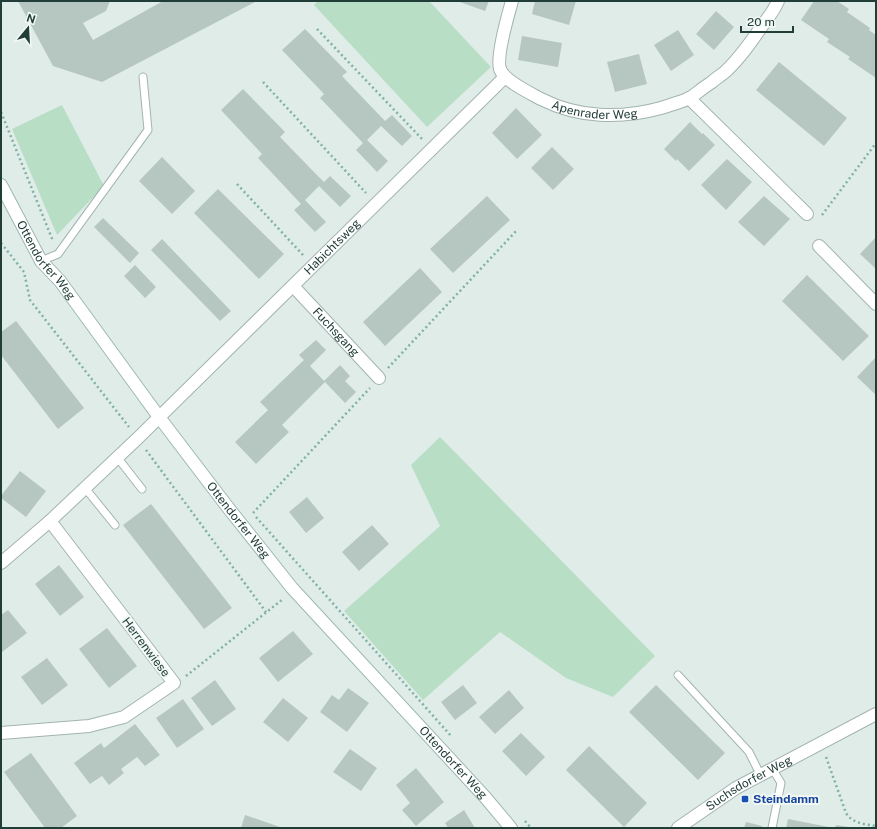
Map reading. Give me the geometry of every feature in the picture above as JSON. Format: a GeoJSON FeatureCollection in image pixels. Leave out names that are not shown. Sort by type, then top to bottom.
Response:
{"type":"FeatureCollection","features":[{"type":"Feature","properties":{"kind":"street"},"geometry":{"type":"LineString","coordinates":[[505,77],[500,70],[499,60],[512,1]]}},
{"type":"Feature","properties":{"kind":"street","name":"Apenrader Weg"},"geometry":{"type":"LineString","coordinates":[[505,77],[526,91],[549,103],[571,111],[595,115],[620,115],[645,112],[668,106],[690,98],[726,71],[750,45],[773,13],[778,1]]}},
{"type":"Feature","properties":{"kind":"street","name":"Habichtsweg"},"geometry":{"type":"LineString","coordinates":[[159,417],[505,77]]}},
{"type":"Feature","properties":{"kind":"street"},"geometry":{"type":"LineString","coordinates":[[690,98],[807,214]]}},
{"type":"Feature","properties":{"kind":"street","name":"Ottendorfer Weg"},"geometry":{"type":"LineString","coordinates":[[1,186],[41,262],[60,281],[159,417],[226,505],[292,588],[485,797],[510,828]]}},
{"type":"Feature","properties":{"kind":"street"},"geometry":{"type":"LineString","coordinates":[[819,246],[876,304]]}},
{"type":"Feature","properties":{"kind":"street","name":"Fuchsgang"},"geometry":{"type":"LineString","coordinates":[[293,286],[379,378]]}},
{"type":"Feature","properties":{"kind":"street"},"geometry":{"type":"LineString","coordinates":[[1,563],[50,521],[159,417]]}},
{"type":"Feature","properties":{"kind":"street","name":"Herrenwiese"},"geometry":{"type":"LineString","coordinates":[[1,733],[89,726],[124,717],[174,683],[50,521]]}},
{"type":"Feature","properties":{"kind":"street","name":"Suchsdorfer Weg"},"geometry":{"type":"LineString","coordinates":[[678,828],[736,788],[760,774],[876,714]]}},
{"type":"Feature","properties":{"kind":"lane"},"geometry":{"type":"LineString","coordinates":[[41,262],[58,254],[148,130],[143,76]]}},
{"type":"Feature","properties":{"kind":"lane"},"geometry":{"type":"LineString","coordinates":[[117,457],[142,489]]}},
{"type":"Feature","properties":{"kind":"lane"},"geometry":{"type":"LineString","coordinates":[[85,488],[114,525]]}},
{"type":"Feature","properties":{"kind":"lane"},"geometry":{"type":"LineString","coordinates":[[678,675],[749,752],[760,774]]}},
{"type":"Feature","properties":{"kind":"lane"},"geometry":{"type":"LineString","coordinates":[[772,768],[781,783],[772,828]]}},
{"type":"Feature","properties":{"kind":"path"},"geometry":{"type":"LineString","coordinates":[[317,29],[432,149]]}},
{"type":"Feature","properties":{"kind":"path"},"geometry":{"type":"LineString","coordinates":[[263,82],[376,204]]}},
{"type":"Feature","properties":{"kind":"path"},"geometry":{"type":"LineString","coordinates":[[1,112],[58,254]]}},
{"type":"Feature","properties":{"kind":"path"},"geometry":{"type":"LineString","coordinates":[[820,216],[876,143]]}},
{"type":"Feature","properties":{"kind":"path"},"geometry":{"type":"LineString","coordinates":[[236,184],[313,265]]}},
{"type":"Feature","properties":{"kind":"path"},"geometry":{"type":"LineString","coordinates":[[1,242],[24,272],[30,300],[138,438],[266,612]]}},
{"type":"Feature","properties":{"kind":"path"},"geometry":{"type":"LineString","coordinates":[[253,513],[454,739]]}},
{"type":"Feature","properties":{"kind":"path"},"geometry":{"type":"LineString","coordinates":[[174,683],[183,678],[283,599],[288,602]]}},
{"type":"Feature","properties":{"kind":"path"},"geometry":{"type":"LineString","coordinates":[[821,743],[846,814],[855,822],[876,826]]}},
{"type":"Feature","properties":{"kind":"path"},"geometry":{"type":"LineString","coordinates":[[521,816],[531,828]]}},
{"type":"Feature","properties":{"kind":"green space"},"geometry":{"type":"Polygon","coordinates":[[[318,1],[429,1],[491,67],[427,127],[314,5],[318,1]]]}},
{"type":"Feature","properties":{"kind":"green space"},"geometry":{"type":"Polygon","coordinates":[[[62,105],[104,186],[57,235],[12,129],[62,105]]]}},
{"type":"Feature","properties":{"kind":"green space"},"geometry":{"type":"Polygon","coordinates":[[[440,437],[655,656],[613,697],[566,678],[500,632],[423,700],[344,611],[440,526],[411,465],[440,437]]]}},
{"type":"Feature","properties":{"kind":"building"},"geometry":{"type":"Polygon","coordinates":[[[18,1],[110,1],[106,11],[83,23],[93,40],[163,1],[257,1],[102,82],[53,66],[18,1]]]}},
{"type":"Feature","properties":{"kind":"building"},"geometry":{"type":"Polygon","coordinates":[[[457,1],[489,1],[485,11],[457,1]]]}},
{"type":"Feature","properties":{"kind":"building"},"geometry":{"type":"Polygon","coordinates":[[[535,1],[576,1],[569,25],[532,14],[535,1]]]}},
{"type":"Feature","properties":{"kind":"building"},"geometry":{"type":"Polygon","coordinates":[[[814,1],[837,1],[849,9],[847,12],[870,28],[869,30],[876,35],[876,78],[848,59],[850,57],[827,42],[829,39],[801,20],[814,1]]]}},
{"type":"Feature","properties":{"kind":"building"},"geometry":{"type":"Polygon","coordinates":[[[716,11],[734,27],[714,50],[696,34],[716,11]]]}},
{"type":"Feature","properties":{"kind":"building"},"geometry":{"type":"Polygon","coordinates":[[[305,29],[347,72],[342,76],[385,121],[392,115],[412,136],[402,146],[381,126],[367,140],[388,161],[377,172],[356,150],[363,143],[320,98],[324,94],[282,50],[305,29]]]}},
{"type":"Feature","properties":{"kind":"building"},"geometry":{"type":"Polygon","coordinates":[[[678,30],[694,55],[671,71],[654,45],[678,30]]]}},
{"type":"Feature","properties":{"kind":"building"},"geometry":{"type":"Polygon","coordinates":[[[522,36],[562,43],[558,67],[518,60],[522,36]]]}},
{"type":"Feature","properties":{"kind":"building"},"geometry":{"type":"Polygon","coordinates":[[[639,54],[647,84],[615,92],[607,62],[639,54]]]}},
{"type":"Feature","properties":{"kind":"building"},"geometry":{"type":"Polygon","coordinates":[[[779,62],[847,118],[824,146],[756,90],[779,62]]]}},
{"type":"Feature","properties":{"kind":"building"},"geometry":{"type":"Polygon","coordinates":[[[243,89],[285,132],[280,137],[324,182],[330,176],[351,196],[340,207],[319,186],[305,200],[326,222],[315,232],[294,210],[301,204],[258,158],[262,154],[221,110],[243,89]]]}},
{"type":"Feature","properties":{"kind":"building"},"geometry":{"type":"Polygon","coordinates":[[[516,108],[542,135],[517,159],[492,133],[516,108]]]}},
{"type":"Feature","properties":{"kind":"building"},"geometry":{"type":"Polygon","coordinates":[[[690,122],[715,145],[689,171],[664,149],[690,122]]]}},
{"type":"Feature","properties":{"kind":"building"},"geometry":{"type":"Polygon","coordinates":[[[552,147],[574,169],[553,190],[531,168],[552,147]]]}},
{"type":"Feature","properties":{"kind":"building"},"geometry":{"type":"Polygon","coordinates":[[[162,157],[195,191],[172,214],[139,181],[162,157]]]}},
{"type":"Feature","properties":{"kind":"building"},"geometry":{"type":"Polygon","coordinates":[[[727,159],[752,182],[726,210],[701,185],[727,159]]]}},
{"type":"Feature","properties":{"kind":"building"},"geometry":{"type":"Polygon","coordinates":[[[218,189],[284,254],[259,279],[194,213],[218,189]]]}},
{"type":"Feature","properties":{"kind":"building"},"geometry":{"type":"Polygon","coordinates":[[[487,196],[510,220],[453,273],[430,249],[487,196]]]}},
{"type":"Feature","properties":{"kind":"building"},"geometry":{"type":"Polygon","coordinates":[[[764,196],[790,219],[764,246],[738,222],[764,196]]]}},
{"type":"Feature","properties":{"kind":"building"},"geometry":{"type":"Polygon","coordinates":[[[103,218],[139,253],[130,263],[94,227],[103,218]]]}},
{"type":"Feature","properties":{"kind":"building"},"geometry":{"type":"Polygon","coordinates":[[[876,237],[876,269],[860,254],[876,237]]]}},
{"type":"Feature","properties":{"kind":"building"},"geometry":{"type":"Polygon","coordinates":[[[162,239],[231,311],[220,321],[151,250],[162,239]]]}},
{"type":"Feature","properties":{"kind":"building"},"geometry":{"type":"Polygon","coordinates":[[[135,265],[156,287],[145,298],[124,276],[135,265]]]}},
{"type":"Feature","properties":{"kind":"building"},"geometry":{"type":"Polygon","coordinates":[[[420,268],[442,292],[385,346],[363,322],[420,268]]]}},
{"type":"Feature","properties":{"kind":"building"},"geometry":{"type":"Polygon","coordinates":[[[807,275],[869,336],[843,361],[782,301],[807,275]]]}},
{"type":"Feature","properties":{"kind":"building"},"geometry":{"type":"Polygon","coordinates":[[[16,321],[84,408],[58,429],[1,355],[1,332],[16,321]]]}},
{"type":"Feature","properties":{"kind":"building"},"geometry":{"type":"Polygon","coordinates":[[[316,340],[326,350],[310,366],[324,381],[340,365],[350,376],[345,381],[356,392],[345,403],[325,382],[282,425],[289,432],[256,464],[235,442],[268,410],[260,402],[304,360],[299,355],[316,340]]]}},
{"type":"Feature","properties":{"kind":"building"},"geometry":{"type":"Polygon","coordinates":[[[876,357],[876,395],[857,377],[876,357]]]}},
{"type":"Feature","properties":{"kind":"building"},"geometry":{"type":"Polygon","coordinates":[[[20,471],[46,491],[26,517],[1,498],[20,471]]]}},
{"type":"Feature","properties":{"kind":"building"},"geometry":{"type":"Polygon","coordinates":[[[307,497],[324,518],[306,533],[289,512],[307,497]]]}},
{"type":"Feature","properties":{"kind":"building"},"geometry":{"type":"Polygon","coordinates":[[[151,504],[232,608],[204,629],[123,525],[151,504]]]}},
{"type":"Feature","properties":{"kind":"building"},"geometry":{"type":"Polygon","coordinates":[[[372,525],[389,544],[359,571],[342,552],[372,525]]]}},
{"type":"Feature","properties":{"kind":"building"},"geometry":{"type":"Polygon","coordinates":[[[59,565],[84,597],[60,616],[35,584],[59,565]]]}},
{"type":"Feature","properties":{"kind":"building"},"geometry":{"type":"Polygon","coordinates":[[[8,610],[27,633],[2,652],[1,615],[8,610]]]}},
{"type":"Feature","properties":{"kind":"building"},"geometry":{"type":"Polygon","coordinates":[[[107,628],[137,666],[109,688],[79,649],[107,628]]]}},
{"type":"Feature","properties":{"kind":"building"},"geometry":{"type":"Polygon","coordinates":[[[293,631],[313,654],[278,682],[259,658],[293,631]]]}},
{"type":"Feature","properties":{"kind":"building"},"geometry":{"type":"Polygon","coordinates":[[[47,658],[68,685],[42,705],[21,677],[47,658]]]}},
{"type":"Feature","properties":{"kind":"building"},"geometry":{"type":"Polygon","coordinates":[[[215,680],[236,709],[212,726],[191,698],[215,680]]]}},
{"type":"Feature","properties":{"kind":"building"},"geometry":{"type":"Polygon","coordinates":[[[463,685],[477,703],[455,720],[441,702],[463,685]]]}},
{"type":"Feature","properties":{"kind":"building"},"geometry":{"type":"Polygon","coordinates":[[[656,685],[725,753],[698,780],[629,712],[656,685]]]}},
{"type":"Feature","properties":{"kind":"building"},"geometry":{"type":"Polygon","coordinates":[[[348,688],[369,703],[347,732],[320,712],[332,695],[339,700],[348,688]]]}},
{"type":"Feature","properties":{"kind":"building"},"geometry":{"type":"Polygon","coordinates":[[[509,690],[524,708],[495,734],[479,717],[509,690]]]}},
{"type":"Feature","properties":{"kind":"building"},"geometry":{"type":"Polygon","coordinates":[[[283,698],[308,718],[288,742],[263,722],[283,698]]]}},
{"type":"Feature","properties":{"kind":"building"},"geometry":{"type":"Polygon","coordinates":[[[183,699],[204,729],[177,748],[156,718],[183,699]]]}},
{"type":"Feature","properties":{"kind":"building"},"geometry":{"type":"Polygon","coordinates":[[[135,724],[160,755],[145,766],[137,757],[121,769],[124,773],[109,785],[102,776],[90,784],[74,763],[101,743],[104,748],[135,724]]]}},
{"type":"Feature","properties":{"kind":"building"},"geometry":{"type":"Polygon","coordinates":[[[521,733],[545,757],[526,776],[502,751],[521,733]]]}},
{"type":"Feature","properties":{"kind":"building"},"geometry":{"type":"Polygon","coordinates":[[[589,746],[647,803],[624,827],[566,770],[589,746]]]}},
{"type":"Feature","properties":{"kind":"building"},"geometry":{"type":"Polygon","coordinates":[[[350,749],[377,768],[361,791],[333,772],[350,749]]]}},
{"type":"Feature","properties":{"kind":"building"},"geometry":{"type":"Polygon","coordinates":[[[31,753],[77,816],[61,828],[45,828],[4,772],[31,753]]]}},
{"type":"Feature","properties":{"kind":"building"},"geometry":{"type":"Polygon","coordinates":[[[416,768],[444,802],[416,826],[402,810],[410,803],[396,785],[416,768]]]}},
{"type":"Feature","properties":{"kind":"building"},"geometry":{"type":"Polygon","coordinates":[[[464,810],[475,828],[448,828],[445,823],[464,810]]]}},
{"type":"Feature","properties":{"kind":"building"},"geometry":{"type":"Polygon","coordinates":[[[245,815],[280,827],[280,828],[241,828],[245,815]]]}},
{"type":"Feature","properties":{"kind":"building"},"geometry":{"type":"Polygon","coordinates":[[[788,819],[829,827],[829,828],[786,828],[788,819]]]}},
{"type":"Feature","properties":{"kind":"building"},"geometry":{"type":"Polygon","coordinates":[[[746,822],[762,826],[761,828],[744,828],[746,822]]]}},
{"type":"Feature","properties":{"kind":"building"},"geometry":{"type":"Polygon","coordinates":[[[836,825],[849,827],[849,828],[835,828],[836,825]]]}},
{"type":"Feature","properties":{"kind":"place","name":"Steindamm"},"geometry":{"type":"Point","coordinates":[745,799]}}]}
